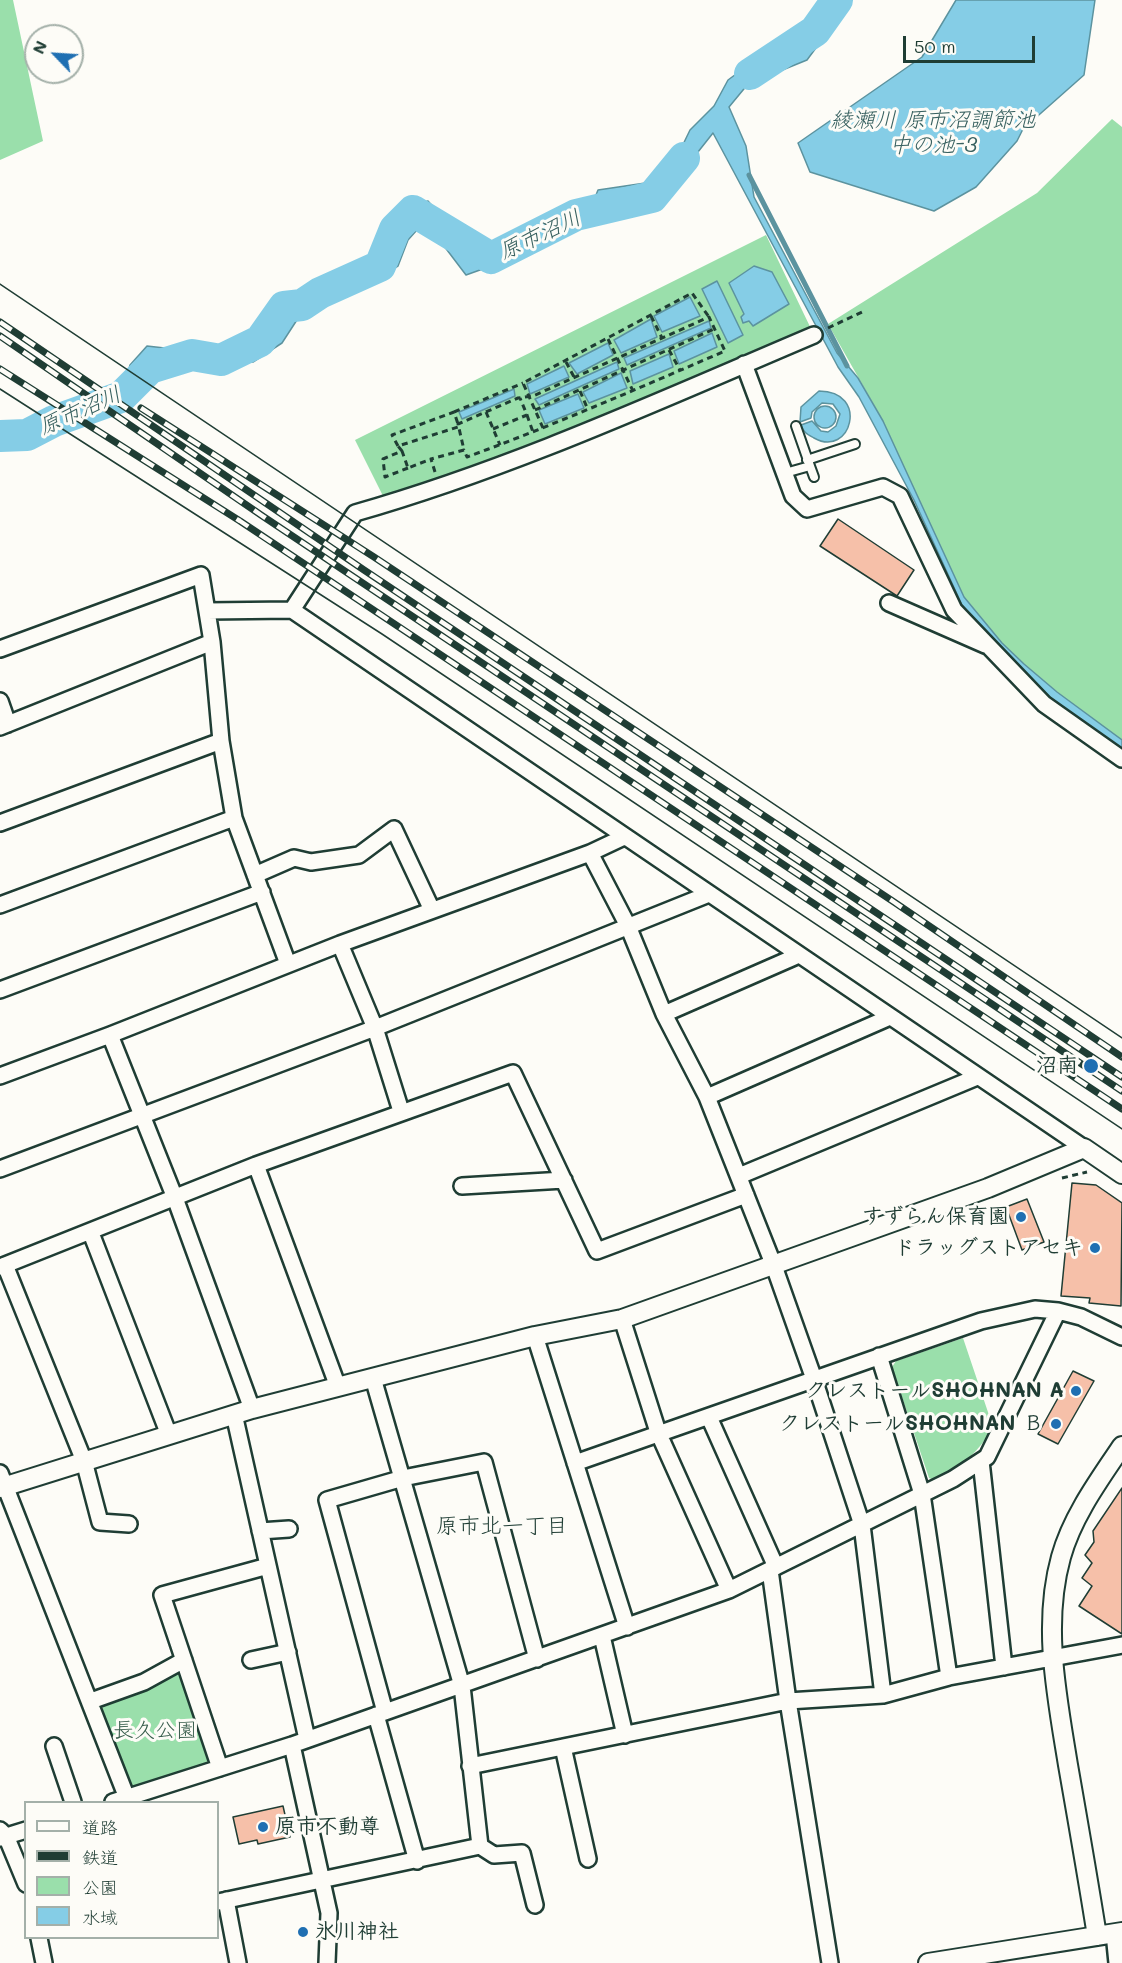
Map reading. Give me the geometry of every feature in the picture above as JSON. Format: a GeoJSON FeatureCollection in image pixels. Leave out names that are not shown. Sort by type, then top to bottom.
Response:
{"type":"FeatureCollection","features":[{"type":"Feature","properties":{"kind":"street"},"geometry":{"type":"LineString","coordinates":[[292,610],[355,513],[442,487],[595,428],[814,335]]}},
{"type":"Feature","properties":{"kind":"street"},"geometry":{"type":"LineString","coordinates":[[744,364],[793,496],[807,509],[883,488],[900,496],[954,610],[1044,704],[1122,759]]}},
{"type":"Feature","properties":{"kind":"street"},"geometry":{"type":"LineString","coordinates":[[0,648],[201,575],[212,642],[221,741],[234,818],[288,964]]}},
{"type":"Feature","properties":{"kind":"street"},"geometry":{"type":"LineString","coordinates":[[889,603],[991,647]]}},
{"type":"Feature","properties":{"kind":"street"},"geometry":{"type":"LineString","coordinates":[[207,611],[292,610],[1122,1174]]}},
{"type":"Feature","properties":{"kind":"street"},"geometry":{"type":"LineString","coordinates":[[0,701],[4,725],[212,642]]}},
{"type":"Feature","properties":{"kind":"street"},"geometry":{"type":"LineString","coordinates":[[0,823],[221,741]]}},
{"type":"Feature","properties":{"kind":"street"},"geometry":{"type":"LineString","coordinates":[[0,905],[234,818]]}},
{"type":"Feature","properties":{"kind":"street"},"geometry":{"type":"LineString","coordinates":[[255,875],[294,858],[311,862],[359,855],[394,830],[432,910]]}},
{"type":"Feature","properties":{"kind":"street"},"geometry":{"type":"LineString","coordinates":[[0,1076],[340,944],[590,853],[624,837]]}},
{"type":"Feature","properties":{"kind":"street"},"geometry":{"type":"LineString","coordinates":[[590,853],[628,926],[664,1014],[707,1097],[774,1266],[814,1379],[862,1525],[883,1695]]}},
{"type":"Feature","properties":{"kind":"street"},"geometry":{"type":"LineString","coordinates":[[0,990],[262,892]]}},
{"type":"Feature","properties":{"kind":"street"},"geometry":{"type":"LineString","coordinates":[[0,1169],[375,1028],[709,894]]}},
{"type":"Feature","properties":{"kind":"street"},"geometry":{"type":"LineString","coordinates":[[340,944],[375,1028],[401,1111]]}},
{"type":"Feature","properties":{"kind":"street"},"geometry":{"type":"LineString","coordinates":[[664,1014],[799,955]]}},
{"type":"Feature","properties":{"kind":"street"},"geometry":{"type":"LineString","coordinates":[[707,1097],[890,1017]]}},
{"type":"Feature","properties":{"kind":"street"},"geometry":{"type":"LineString","coordinates":[[110,1035],[175,1198],[252,1409]]}},
{"type":"Feature","properties":{"kind":"street"},"geometry":{"type":"LineString","coordinates":[[129,1524],[100,1522],[84,1461],[3,1266],[91,1233],[256,1165],[401,1111],[513,1073],[597,1251],[746,1195]]}},
{"type":"Feature","properties":{"kind":"street"},"geometry":{"type":"LineString","coordinates":[[739,1176],[977,1077]]}},
{"type":"Feature","properties":{"kind":"street"},"geometry":{"type":"LineString","coordinates":[[1059,1311],[1000,1434],[987,1456],[922,1494],[729,1590],[292,1745],[120,1800],[91,1701],[2,1482],[84,1461],[252,1409],[535,1336],[622,1319],[988,1188],[1084,1148]]}},
{"type":"Feature","properties":{"kind":"street"},"geometry":{"type":"LineString","coordinates":[[256,1165],[338,1387]]}},
{"type":"Feature","properties":{"kind":"street"},"geometry":{"type":"LineString","coordinates":[[462,1186],[564,1180]]}},
{"type":"Feature","properties":{"kind":"street"},"geometry":{"type":"LineString","coordinates":[[91,1233],[169,1435]]}},
{"type":"Feature","properties":{"kind":"street"},"geometry":{"type":"LineString","coordinates":[[575,1463],[879,1356],[981,1322],[1035,1309],[1059,1311],[1081,1317],[1122,1337]]}},
{"type":"Feature","properties":{"kind":"street"},"geometry":{"type":"LineString","coordinates":[[622,1319],[658,1432],[729,1590]]}},
{"type":"Feature","properties":{"kind":"street"},"geometry":{"type":"LineString","coordinates":[[535,1336],[627,1627]]}},
{"type":"Feature","properties":{"kind":"street"},"geometry":{"type":"LineString","coordinates":[[879,1356],[922,1494],[949,1677]]}},
{"type":"Feature","properties":{"kind":"street"},"geometry":{"type":"LineString","coordinates":[[373,1378],[462,1686],[480,1846]]}},
{"type":"Feature","properties":{"kind":"street"},"geometry":{"type":"LineString","coordinates":[[234,1414],[307,1739]]}},
{"type":"Feature","properties":{"kind":"street"},"geometry":{"type":"LineString","coordinates":[[709,1417],[773,1568],[788,1701],[830,1963]]}},
{"type":"Feature","properties":{"kind":"street"},"geometry":{"type":"LineString","coordinates":[[1117,1963],[1053,1658],[1053,1622],[1061,1558],[1083,1506],[1122,1446]]}},
{"type":"Feature","properties":{"kind":"street"},"geometry":{"type":"LineString","coordinates":[[981,1461],[1004,1667]]}},
{"type":"Feature","properties":{"kind":"street"},"geometry":{"type":"LineString","coordinates":[[417,1861],[327,1500],[403,1478],[484,1462],[537,1659]]}},
{"type":"Feature","properties":{"kind":"street"},"geometry":{"type":"LineString","coordinates":[[260,1531],[289,1529]]}},
{"type":"Feature","properties":{"kind":"street"},"geometry":{"type":"LineString","coordinates":[[220,1768],[162,1595],[268,1566]]}},
{"type":"Feature","properties":{"kind":"street"},"geometry":{"type":"LineString","coordinates":[[602,1635],[625,1735]]}},
{"type":"Feature","properties":{"kind":"street"},"geometry":{"type":"LineString","coordinates":[[470,1766],[788,1701],[883,1695],[949,1677],[1122,1645]]}},
{"type":"Feature","properties":{"kind":"street"},"geometry":{"type":"LineString","coordinates":[[251,1660],[288,1652]]}},
{"type":"Feature","properties":{"kind":"street"},"geometry":{"type":"LineString","coordinates":[[91,1701],[144,1682],[184,1660]]}},
{"type":"Feature","properties":{"kind":"street"},"geometry":{"type":"LineString","coordinates":[[292,1745],[329,1913],[327,1963]]}},
{"type":"Feature","properties":{"kind":"street"},"geometry":{"type":"LineString","coordinates":[[54,1746],[72,1801]]}},
{"type":"Feature","properties":{"kind":"street"},"geometry":{"type":"LineString","coordinates":[[563,1747],[588,1859]]}},
{"type":"Feature","properties":{"kind":"street"},"geometry":{"type":"LineString","coordinates":[[24,1830],[2,1835],[24,1880]]}},
{"type":"Feature","properties":{"kind":"street"},"geometry":{"type":"LineString","coordinates":[[238,1963],[222,1901],[321,1882],[480,1846],[494,1855],[522,1853],[535,1905]]}},
{"type":"Feature","properties":{"kind":"street"},"geometry":{"type":"LineString","coordinates":[[928,1963],[1111,1934]]}},
{"type":"Feature","properties":{"kind":"street"},"geometry":{"type":"LineString","coordinates":[[39,1939],[44,1963]]}},
{"type":"Feature","properties":{"kind":"lane"},"geometry":{"type":"LineString","coordinates":[[796,426],[814,477]]}},
{"type":"Feature","properties":{"kind":"lane"},"geometry":{"type":"LineString","coordinates":[[785,473],[855,444]]}},
{"type":"Feature","properties":{"kind":"path"},"geometry":{"type":"LineString","coordinates":[[408,468],[402,451],[392,435],[523,383],[692,293],[710,317],[724,351],[588,410],[466,457],[454,412]]}},
{"type":"Feature","properties":{"kind":"path"},"geometry":{"type":"LineString","coordinates":[[837,324],[862,312]]}},
{"type":"Feature","properties":{"kind":"path"},"geometry":{"type":"LineString","coordinates":[[651,316],[662,338]]}},
{"type":"Feature","properties":{"kind":"path"},"geometry":{"type":"LineString","coordinates":[[398,446],[458,426],[520,398],[530,397],[710,317]]}},
{"type":"Feature","properties":{"kind":"path"},"geometry":{"type":"LineString","coordinates":[[535,410],[715,329]]}},
{"type":"Feature","properties":{"kind":"path"},"geometry":{"type":"LineString","coordinates":[[608,339],[619,357],[633,391]]}},
{"type":"Feature","properties":{"kind":"path"},"geometry":{"type":"LineString","coordinates":[[669,350],[680,370]]}},
{"type":"Feature","properties":{"kind":"path"},"geometry":{"type":"LineString","coordinates":[[566,362],[574,377]]}},
{"type":"Feature","properties":{"kind":"path"},"geometry":{"type":"LineString","coordinates":[[523,383],[543,428]]}},
{"type":"Feature","properties":{"kind":"path"},"geometry":{"type":"LineString","coordinates":[[580,391],[588,410]]}},
{"type":"Feature","properties":{"kind":"path"},"geometry":{"type":"LineString","coordinates":[[520,398],[533,432]]}},
{"type":"Feature","properties":{"kind":"path"},"geometry":{"type":"LineString","coordinates":[[486,412],[500,445]]}},
{"type":"Feature","properties":{"kind":"path"},"geometry":{"type":"LineString","coordinates":[[493,429],[527,415]]}},
{"type":"Feature","properties":{"kind":"path"},"geometry":{"type":"LineString","coordinates":[[402,451],[383,459],[385,477],[431,459],[464,450]]}},
{"type":"Feature","properties":{"kind":"path"},"geometry":{"type":"LineString","coordinates":[[431,459],[442,487]]}},
{"type":"Feature","properties":{"kind":"path"},"geometry":{"type":"LineString","coordinates":[[1053,1181],[1083,1171],[1090,1173]]}},
{"type":"Feature","properties":{"kind":"green space"},"geometry":{"type":"Polygon","coordinates":[[[0,0],[13,0],[24,52],[24,84],[31,84],[43,141],[0,160],[0,0]]]}},
{"type":"Feature","properties":{"kind":"green space"},"geometry":{"type":"Polygon","coordinates":[[[1112,119],[1122,127],[1122,740],[1057,692],[1024,664],[1002,643],[964,597],[883,421],[828,324],[1037,193],[1112,119]]]}},
{"type":"Feature","properties":{"kind":"green space"},"geometry":{"type":"Polygon","coordinates":[[[766,235],[814,335],[387,504],[355,440],[766,235]]]}},
{"type":"Feature","properties":{"kind":"green space"},"geometry":{"type":"Polygon","coordinates":[[[963,1338],[993,1427],[969,1458],[936,1481],[929,1478],[892,1367],[896,1361],[963,1338]]]}},
{"type":"Feature","properties":{"kind":"green space","name":"長久公園"},"geometry":{"type":"Polygon","coordinates":[[[173,1671],[180,1673],[209,1757],[207,1763],[133,1790],[126,1786],[102,1708],[107,1701],[173,1671]]]}},
{"type":"Feature","properties":{"kind":"water"},"geometry":{"type":"Polygon","coordinates":[[[821,0],[848,0],[828,17],[827,33],[807,60],[748,84],[729,107],[746,146],[754,197],[837,353],[858,378],[883,421],[964,597],[1002,643],[1024,664],[1057,692],[1122,740],[1122,750],[1051,698],[982,629],[962,605],[914,500],[859,397],[838,367],[713,133],[671,186],[606,206],[591,220],[519,256],[466,275],[425,221],[408,240],[398,266],[359,290],[306,306],[282,343],[253,362],[193,365],[156,361],[136,392],[124,390],[130,365],[147,346],[244,357],[279,332],[303,290],[335,271],[356,273],[387,258],[395,248],[402,217],[415,204],[428,201],[475,255],[484,249],[505,246],[573,219],[592,205],[598,190],[652,182],[675,161],[690,130],[714,106],[728,80],[755,60],[778,50],[800,50],[805,28],[821,0]]]}},
{"type":"Feature","properties":{"kind":"water","name":"綾瀬川 原市沼調節池 中の池-3"},"geometry":{"type":"Polygon","coordinates":[[[956,0],[1095,0],[1084,75],[1023,129],[1017,141],[976,187],[934,211],[810,172],[798,143],[922,57],[956,0]]]}},
{"type":"Feature","properties":{"kind":"water"},"geometry":{"type":"Polygon","coordinates":[[[754,266],[772,272],[789,304],[753,326],[749,321],[743,323],[741,317],[744,314],[729,283],[754,266]]]}},
{"type":"Feature","properties":{"kind":"water"},"geometry":{"type":"Polygon","coordinates":[[[717,281],[743,335],[728,343],[702,289],[717,281]]]}},
{"type":"Feature","properties":{"kind":"water"},"geometry":{"type":"Polygon","coordinates":[[[690,297],[700,316],[662,332],[654,316],[690,297]]]}},
{"type":"Feature","properties":{"kind":"water"},"geometry":{"type":"Polygon","coordinates":[[[651,319],[657,337],[621,353],[614,340],[651,319]]]}},
{"type":"Feature","properties":{"kind":"water"},"geometry":{"type":"Polygon","coordinates":[[[709,321],[711,328],[627,365],[624,358],[709,321]]]}},
{"type":"Feature","properties":{"kind":"water"},"geometry":{"type":"Polygon","coordinates":[[[712,333],[717,347],[679,364],[674,351],[712,333]]]}},
{"type":"Feature","properties":{"kind":"water"},"geometry":{"type":"Polygon","coordinates":[[[608,343],[613,355],[577,374],[569,363],[608,343]]]}},
{"type":"Feature","properties":{"kind":"water"},"geometry":{"type":"Polygon","coordinates":[[[669,354],[673,367],[633,384],[630,371],[669,354]]]}},
{"type":"Feature","properties":{"kind":"water"},"geometry":{"type":"Polygon","coordinates":[[[617,362],[619,369],[539,405],[535,399],[617,362]]]}},
{"type":"Feature","properties":{"kind":"water"},"geometry":{"type":"Polygon","coordinates":[[[564,366],[569,377],[530,394],[527,384],[564,366]]]}},
{"type":"Feature","properties":{"kind":"water"},"geometry":{"type":"Polygon","coordinates":[[[621,373],[627,388],[589,403],[583,392],[621,373]]]}},
{"type":"Feature","properties":{"kind":"water"},"geometry":{"type":"Polygon","coordinates":[[[514,389],[515,396],[462,419],[459,412],[514,389]]]}},
{"type":"Feature","properties":{"kind":"water"},"geometry":{"type":"Polygon","coordinates":[[[819,391],[835,394],[845,401],[850,411],[850,422],[838,440],[827,442],[814,438],[803,430],[801,425],[812,421],[821,431],[828,432],[836,426],[840,414],[833,404],[822,403],[812,412],[811,418],[800,422],[801,407],[819,391]]]}},
{"type":"Feature","properties":{"kind":"water"},"geometry":{"type":"Polygon","coordinates":[[[578,394],[584,408],[545,424],[539,410],[578,394]]]}},
{"type":"Feature","properties":{"kind":"water"},"geometry":{"type":"Polygon","coordinates":[[[825,406],[833,409],[836,417],[833,425],[825,428],[817,425],[814,417],[817,409],[825,406]]]}},
{"type":"Feature","properties":{"kind":"building"},"geometry":{"type":"Polygon","coordinates":[[[838,519],[914,570],[897,596],[820,546],[838,519]]]}},
{"type":"Feature","properties":{"kind":"building"},"geometry":{"type":"Polygon","coordinates":[[[1072,1183],[1096,1185],[1122,1203],[1121,1306],[1089,1303],[1090,1298],[1061,1296],[1072,1183]]]}},
{"type":"Feature","properties":{"kind":"building"},"geometry":{"type":"Polygon","coordinates":[[[1027,1199],[1044,1242],[1022,1250],[1006,1207],[1027,1199]]]}},
{"type":"Feature","properties":{"kind":"building"},"geometry":{"type":"Polygon","coordinates":[[[1073,1371],[1094,1381],[1058,1444],[1038,1434],[1073,1371]]]}},
{"type":"Feature","properties":{"kind":"building"},"geometry":{"type":"Polygon","coordinates":[[[1122,1488],[1122,1634],[1079,1606],[1092,1586],[1082,1578],[1092,1563],[1085,1555],[1094,1542],[1093,1531],[1122,1488]]]}},
{"type":"Feature","properties":{"kind":"building"},"geometry":{"type":"Polygon","coordinates":[[[283,1806],[290,1837],[258,1844],[257,1840],[239,1844],[233,1817],[283,1806]]]}},
{"type":"Feature","properties":{"kind":"waterway","name":"原市沼川"},"geometry":{"type":"LineString","coordinates":[[750,74],[815,31],[837,0]]}},
{"type":"Feature","properties":{"kind":"waterway","name":"原市沼川"},"geometry":{"type":"LineString","coordinates":[[0,436],[27,435],[54,421],[121,397],[150,368],[192,355],[221,360],[260,341],[284,307],[302,305],[320,293],[380,266],[395,229],[413,211],[491,258],[576,215],[652,197],[684,158]]}},
{"type":"Feature","properties":{"kind":"waterway"},"geometry":{"type":"LineString","coordinates":[[749,175],[847,366]]}},
{"type":"Feature","properties":{"kind":"tram line"},"geometry":{"type":"LineString","coordinates":[[0,284],[1122,1038]]}},
{"type":"Feature","properties":{"kind":"tram line"},"geometry":{"type":"LineString","coordinates":[[0,389],[382,634],[1122,1129]]}},
{"type":"Feature","properties":{"kind":"railway"},"geometry":{"type":"LineString","coordinates":[[0,322],[364,570],[1122,1077]]}},
{"type":"Feature","properties":{"kind":"railway"},"geometry":{"type":"LineString","coordinates":[[0,336],[261,515],[1122,1091]]}},
{"type":"Feature","properties":{"kind":"railway"},"geometry":{"type":"LineString","coordinates":[[0,369],[240,521],[1122,1109]]}},
{"type":"Feature","properties":{"kind":"railway"},"geometry":{"type":"LineString","coordinates":[[141,408],[374,557],[894,902],[1122,1057]]}},
{"type":"Feature","properties":{"kind":"place","name":"沼南"},"geometry":{"type":"Point","coordinates":[1091,1066]}},
{"type":"Feature","properties":{"kind":"place","name":"すずらん保育園"},"geometry":{"type":"Point","coordinates":[1021,1217]}},
{"type":"Feature","properties":{"kind":"place","name":"ドラッグストアセキ"},"geometry":{"type":"Point","coordinates":[1095,1248]}},
{"type":"Feature","properties":{"kind":"place","name":"クレストールSHOHNAN A"},"geometry":{"type":"Point","coordinates":[1076,1391]}},
{"type":"Feature","properties":{"kind":"place","name":"クレストールSHOHNAN Ｂ"},"geometry":{"type":"Point","coordinates":[1056,1424]}},
{"type":"Feature","properties":{"kind":"place","name":"原市不動尊"},"geometry":{"type":"Point","coordinates":[263,1827]}},
{"type":"Feature","properties":{"kind":"place","name":"氷川神社"},"geometry":{"type":"Point","coordinates":[303,1932]}},
{"type":"Feature","properties":{"kind":"district","name":"原市北一丁目"},"geometry":{"type":"Point","coordinates":[502,1526]}}]}
